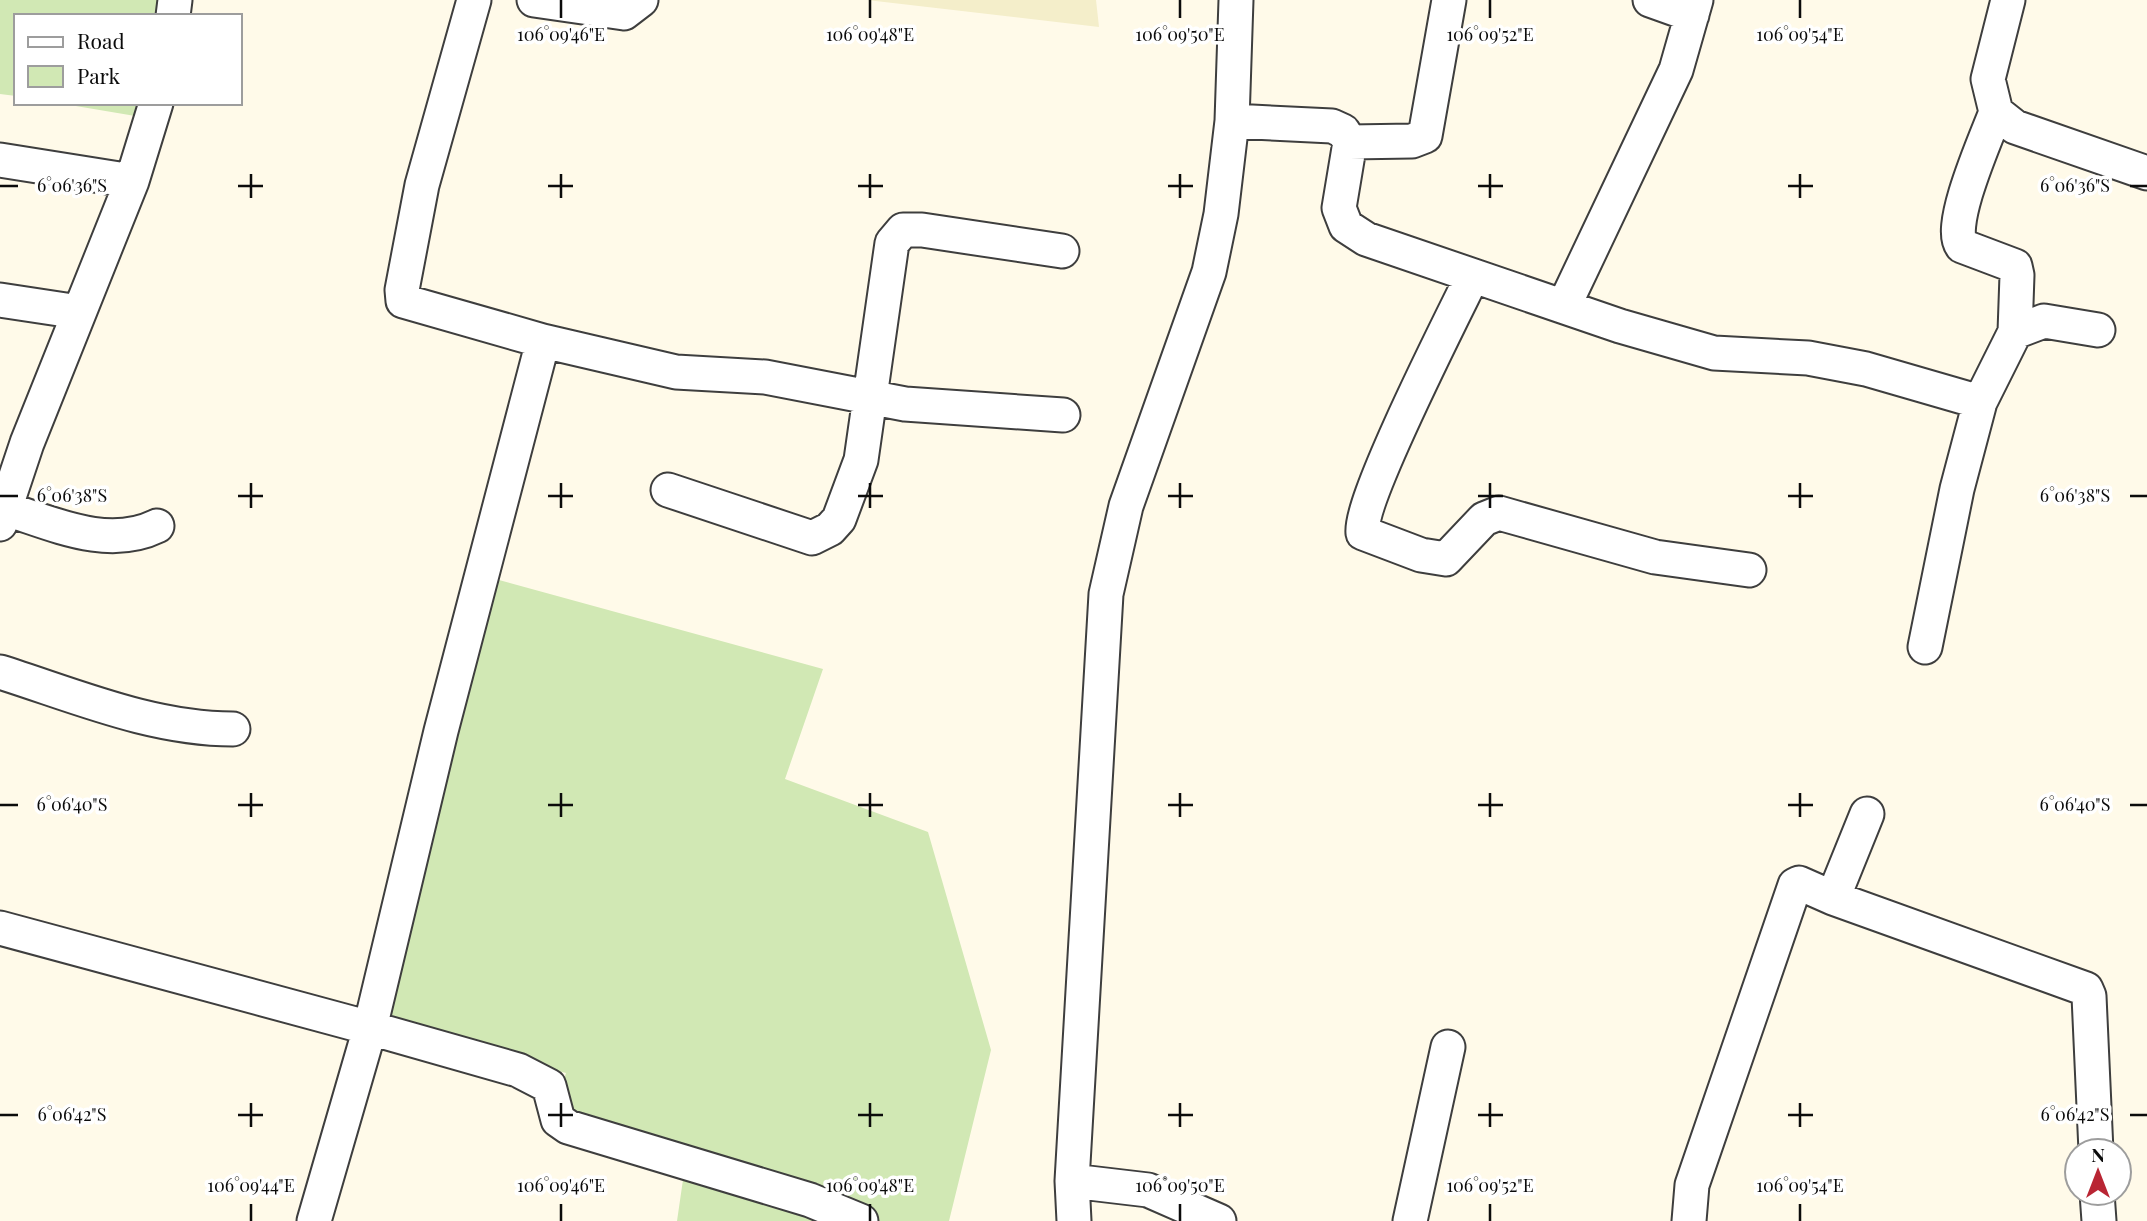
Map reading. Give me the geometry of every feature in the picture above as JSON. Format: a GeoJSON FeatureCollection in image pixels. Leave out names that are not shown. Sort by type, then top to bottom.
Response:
{"type":"FeatureCollection","features":[{"type":"Feature","properties":{"kind":"street"},"geometry":{"type":"LineString","coordinates":[[474,0],[422,185],[402,290],[403,301],[543,341],[676,372],[765,376],[905,404],[1063,415]]}},
{"type":"Feature","properties":{"kind":"street"},"geometry":{"type":"LineString","coordinates":[[534,0],[624,13],[641,0]]}},
{"type":"Feature","properties":{"kind":"street"},"geometry":{"type":"LineString","coordinates":[[1074,1221],[1072,1181],[1106,594],[1126,506],[1209,272],[1221,214],[1232,121],[1236,0]]}},
{"type":"Feature","properties":{"kind":"street"},"geometry":{"type":"LineString","coordinates":[[1350,142],[1412,141],[1425,136],[1449,0]]}},
{"type":"Feature","properties":{"kind":"street"},"geometry":{"type":"LineString","coordinates":[[1564,306],[1676,71],[1694,8],[1650,0]]}},
{"type":"Feature","properties":{"kind":"street"},"geometry":{"type":"LineString","coordinates":[[2008,0],[1989,79],[1990,96],[1996,112],[2015,127],[2147,173]]}},
{"type":"Feature","properties":{"kind":"street"},"geometry":{"type":"LineString","coordinates":[[155,105],[132,181],[79,312],[13,441],[3,517],[108,537],[139,534],[157,526]]}},
{"type":"Feature","properties":{"kind":"street"},"geometry":{"type":"LineString","coordinates":[[1925,647],[1957,489],[1980,402],[2015,332],[2015,266],[1962,246],[1956,234],[1964,200],[1996,112]]}},
{"type":"Feature","properties":{"kind":"street"},"geometry":{"type":"LineString","coordinates":[[1232,121],[1332,126],[1343,131],[1350,142],[1339,208],[1346,226],[1366,239],[1472,277],[1714,353],[1808,358],[1866,369],[1980,402]]}},
{"type":"Feature","properties":{"kind":"street"},"geometry":{"type":"LineString","coordinates":[[0,160],[132,181]]}},
{"type":"Feature","properties":{"kind":"street"},"geometry":{"type":"LineString","coordinates":[[668,490],[812,538],[830,529],[839,519],[861,460],[872,397],[891,243],[903,230],[1062,251]]}},
{"type":"Feature","properties":{"kind":"street"},"geometry":{"type":"LineString","coordinates":[[1472,277],[1382,471],[1364,519],[1363,533],[1421,555],[1446,559],[1484,519],[1499,513],[1655,557],[1749,570]]}},
{"type":"Feature","properties":{"kind":"street"},"geometry":{"type":"LineString","coordinates":[[0,300],[79,312]]}},
{"type":"Feature","properties":{"kind":"street"},"geometry":{"type":"LineString","coordinates":[[2015,332],[2044,321],[2098,330]]}},
{"type":"Feature","properties":{"kind":"street"},"geometry":{"type":"LineString","coordinates":[[314,1221],[370,1028],[441,731],[543,341]]}},
{"type":"Feature","properties":{"kind":"street"},"geometry":{"type":"LineString","coordinates":[[0,672],[152,720],[203,729],[233,729]]}},
{"type":"Feature","properties":{"kind":"street"},"geometry":{"type":"LineString","coordinates":[[1833,898],[1867,814]]}},
{"type":"Feature","properties":{"kind":"street"},"geometry":{"type":"LineString","coordinates":[[1689,1221],[1692,1185],[1795,885],[1801,883],[1833,898],[2085,989],[2090,996],[2095,1137]]}},
{"type":"Feature","properties":{"kind":"street"},"geometry":{"type":"LineString","coordinates":[[0,928],[518,1070],[549,1086],[558,1119],[568,1127],[810,1200],[861,1221]]}},
{"type":"Feature","properties":{"kind":"street"},"geometry":{"type":"LineString","coordinates":[[1410,1221],[1448,1046]]}},
{"type":"Feature","properties":{"kind":"street"},"geometry":{"type":"LineString","coordinates":[[1072,1181],[1148,1190],[1219,1221]]}},
{"type":"Feature","properties":{"kind":"shaded area"},"geometry":{"type":"Polygon","coordinates":[[[867,0],[1096,0],[1099,27],[867,0]]]}},
{"type":"Feature","properties":{"kind":"green space"},"geometry":{"type":"Polygon","coordinates":[[[0,0],[159,0],[158,14],[14,14],[14,96],[0,94],[0,0]]]}},
{"type":"Feature","properties":{"kind":"green space"},"geometry":{"type":"Polygon","coordinates":[[[70,105],[154,105],[153,119],[70,105]]]}},
{"type":"Feature","properties":{"kind":"green space"},"geometry":{"type":"Polygon","coordinates":[[[488,577],[823,669],[785,779],[928,832],[991,1050],[949,1221],[677,1221],[685,1166],[548,1124],[566,1073],[363,1020],[488,577]]]}}]}
